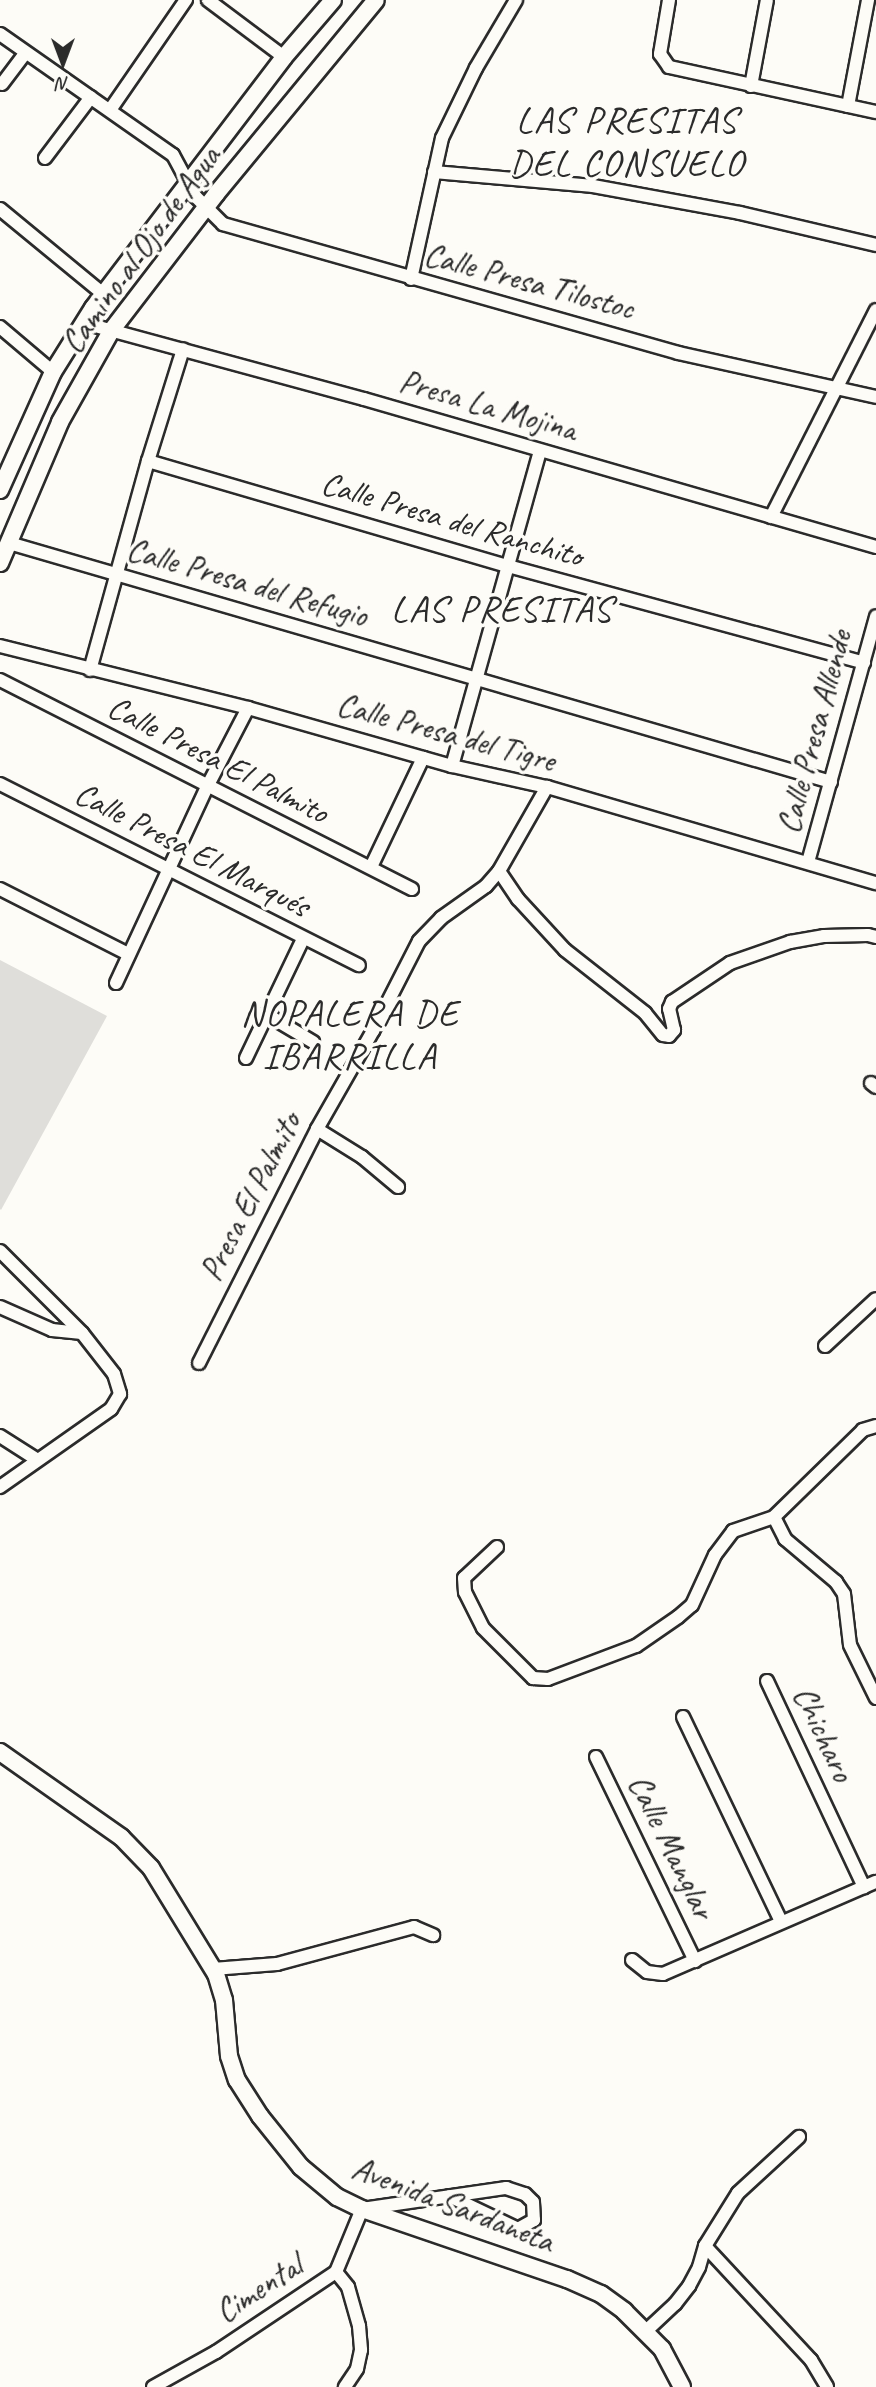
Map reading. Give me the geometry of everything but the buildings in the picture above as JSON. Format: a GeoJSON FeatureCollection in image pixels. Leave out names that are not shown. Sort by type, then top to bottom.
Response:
{"type":"FeatureCollection","features":[{"type":"Feature","properties":{"kind":"street"},"geometry":{"type":"LineString","coordinates":[[110,110],[186,0]]}},
{"type":"Feature","properties":{"kind":"street"},"geometry":{"type":"LineString","coordinates":[[208,0],[284,57]]}},
{"type":"Feature","properties":{"kind":"street","name":"Camino al Ojo de Agua"},"geometry":{"type":"LineString","coordinates":[[2,479],[53,372],[103,294],[284,57],[333,0]]}},
{"type":"Feature","properties":{"kind":"street","name":"Camino al Ojo de Agua"},"geometry":{"type":"LineString","coordinates":[[0,563],[61,422],[111,331],[205,208],[376,0]]}},
{"type":"Feature","properties":{"kind":"street"},"geometry":{"type":"LineString","coordinates":[[411,279],[442,138],[453,113],[516,0]]}},
{"type":"Feature","properties":{"kind":"street"},"geometry":{"type":"LineString","coordinates":[[669,0],[660,54],[663,63],[677,70],[876,112]]}},
{"type":"Feature","properties":{"kind":"street"},"geometry":{"type":"LineString","coordinates":[[751,86],[767,0]]}},
{"type":"Feature","properties":{"kind":"street"},"geometry":{"type":"LineString","coordinates":[[848,106],[868,0]]}},
{"type":"Feature","properties":{"kind":"street","name":"Calle Presa Tilostoc"},"geometry":{"type":"LineString","coordinates":[[0,34],[173,155],[205,208],[223,225],[678,353],[876,397]]}},
{"type":"Feature","properties":{"kind":"street"},"geometry":{"type":"LineString","coordinates":[[2,84],[25,53]]}},
{"type":"Feature","properties":{"kind":"street"},"geometry":{"type":"LineString","coordinates":[[46,158],[91,97]]}},
{"type":"Feature","properties":{"kind":"street"},"geometry":{"type":"LineString","coordinates":[[434,172],[593,186],[740,213],[876,245]]}},
{"type":"Feature","properties":{"kind":"street"},"geometry":{"type":"LineString","coordinates":[[0,209],[103,294]]}},
{"type":"Feature","properties":{"kind":"street"},"geometry":{"type":"LineString","coordinates":[[771,517],[876,310]]}},
{"type":"Feature","properties":{"kind":"street","name":"Presa La Mojina"},"geometry":{"type":"LineString","coordinates":[[83,323],[183,349],[876,547]]}},
{"type":"Feature","properties":{"kind":"street"},"geometry":{"type":"LineString","coordinates":[[0,327],[53,372]]}},
{"type":"Feature","properties":{"kind":"street"},"geometry":{"type":"LineString","coordinates":[[90,670],[148,461],[183,349]]}},
{"type":"Feature","properties":{"kind":"street"},"geometry":{"type":"LineString","coordinates":[[452,766],[540,451]]}},
{"type":"Feature","properties":{"kind":"street","name":"Calle Presa del Ranchito"},"geometry":{"type":"LineString","coordinates":[[148,461],[508,566],[864,663]]}},
{"type":"Feature","properties":{"kind":"street","name":"Calle Presa del Refugio"},"geometry":{"type":"LineString","coordinates":[[9,543],[831,782]]}},
{"type":"Feature","properties":{"kind":"street","name":"Calle Presa Allende"},"geometry":{"type":"LineString","coordinates":[[808,862],[876,616]]}},
{"type":"Feature","properties":{"kind":"street","name":"Calle Presa del Tigre"},"geometry":{"type":"LineString","coordinates":[[0,646],[248,708],[452,766],[547,787],[876,883]]}},
{"type":"Feature","properties":{"kind":"street","name":"Calle Presa El Palmito"},"geometry":{"type":"LineString","coordinates":[[0,680],[207,787],[412,888]]}},
{"type":"Feature","properties":{"kind":"street"},"geometry":{"type":"LineString","coordinates":[[116,983],[207,787],[248,708]]}},
{"type":"Feature","properties":{"kind":"street"},"geometry":{"type":"LineString","coordinates":[[371,867],[423,758]]}},
{"type":"Feature","properties":{"kind":"street","name":"Calle Presa El Marqués"},"geometry":{"type":"LineString","coordinates":[[0,784],[359,965]]}},
{"type":"Feature","properties":{"kind":"street","name":"Presa El Palmito"},"geometry":{"type":"LineString","coordinates":[[199,1363],[317,1129],[373,1031],[419,941],[429,929],[468,902],[499,872],[547,787]]}},
{"type":"Feature","properties":{"kind":"street"},"geometry":{"type":"LineString","coordinates":[[499,872],[518,899],[565,950],[645,1013],[663,1035],[668,1036],[674,1030],[668,1009],[672,1002],[730,963],[790,942],[824,936],[868,934],[876,937]]}},
{"type":"Feature","properties":{"kind":"street"},"geometry":{"type":"LineString","coordinates":[[0,889],[128,954]]}},
{"type":"Feature","properties":{"kind":"street"},"geometry":{"type":"LineString","coordinates":[[246,1058],[303,939]]}},
{"type":"Feature","properties":{"kind":"street"},"geometry":{"type":"LineString","coordinates":[[266,1014],[313,1042]]}},
{"type":"Feature","properties":{"kind":"street"},"geometry":{"type":"LineString","coordinates":[[317,1129],[362,1157],[398,1187]]}},
{"type":"Feature","properties":{"kind":"street"},"geometry":{"type":"LineString","coordinates":[[0,1251],[82,1333],[119,1384],[118,1402],[0,1487]]}},
{"type":"Feature","properties":{"kind":"street"},"geometry":{"type":"LineString","coordinates":[[825,1346],[876,1299]]}},
{"type":"Feature","properties":{"kind":"street"},"geometry":{"type":"LineString","coordinates":[[0,1307],[52,1330],[82,1333]]}},
{"type":"Feature","properties":{"kind":"street"},"geometry":{"type":"LineString","coordinates":[[497,1547],[464,1578],[465,1592],[483,1628],[533,1678],[548,1679],[636,1646],[678,1617],[692,1605],[715,1555],[733,1531],[774,1517],[863,1430],[876,1426]]}},
{"type":"Feature","properties":{"kind":"street"},"geometry":{"type":"LineString","coordinates":[[0,1436],[36,1459]]}},
{"type":"Feature","properties":{"kind":"street"},"geometry":{"type":"LineString","coordinates":[[774,1517],[785,1539],[836,1582],[844,1594],[850,1645],[876,1698]]}},
{"type":"Feature","properties":{"kind":"street","name":"Chicharo"},"geometry":{"type":"LineString","coordinates":[[767,1681],[870,1884]]}},
{"type":"Feature","properties":{"kind":"street"},"geometry":{"type":"LineString","coordinates":[[683,1717],[781,1922]]}},
{"type":"Feature","properties":{"kind":"street","name":"Avenida Sardaneta"},"geometry":{"type":"LineString","coordinates":[[0,1752],[121,1837],[144,1860],[213,1969],[224,2000],[229,2056],[243,2089],[301,2167],[337,2197],[362,2209],[567,2279],[601,2294],[646,2331],[662,2349],[682,2387]]}},
{"type":"Feature","properties":{"kind":"street","name":"Calle Manglar"},"geometry":{"type":"LineString","coordinates":[[596,1757],[695,1961]]}},
{"type":"Feature","properties":{"kind":"street"},"geometry":{"type":"LineString","coordinates":[[632,1960],[647,1972],[663,1974],[673,1971],[870,1884]]}},
{"type":"Feature","properties":{"kind":"street"},"geometry":{"type":"LineString","coordinates":[[213,1969],[277,1964],[414,1927],[433,1935]]}},
{"type":"Feature","properties":{"kind":"street"},"geometry":{"type":"LineString","coordinates":[[646,2331],[675,2304],[689,2286],[699,2267],[705,2246],[738,2193],[799,2137]]}},
{"type":"Feature","properties":{"kind":"street"},"geometry":{"type":"LineString","coordinates":[[362,2209],[449,2196],[506,2188],[525,2194],[533,2202],[534,2220],[518,2229],[449,2196]]}},
{"type":"Feature","properties":{"kind":"street","name":"Cimental"},"geometry":{"type":"LineString","coordinates":[[153,2387],[216,2351],[336,2272],[362,2209]]}},
{"type":"Feature","properties":{"kind":"street"},"geometry":{"type":"LineString","coordinates":[[705,2246],[811,2360],[828,2387]]}},
{"type":"Feature","properties":{"kind":"street"},"geometry":{"type":"LineString","coordinates":[[336,2272],[348,2287],[359,2326],[361,2350],[357,2369],[345,2387]]}},
{"type":"Feature","properties":{"kind":"shaded area"},"geometry":{"type":"Polygon","coordinates":[[[0,960],[107,1016],[1,1210],[0,1209],[0,960]]]}},
{"type":"Feature","properties":{"kind":"district","name":"LAS PRESITAS DEL CONSUELO"},"geometry":{"type":"Point","coordinates":[627,142]}},
{"type":"Feature","properties":{"kind":"district","name":"LAS PRESITAS"},"geometry":{"type":"Point","coordinates":[502,609]}},
{"type":"Feature","properties":{"kind":"district","name":"NOPALERA DE IBARRILLA"},"geometry":{"type":"Point","coordinates":[350,1036]}}]}
